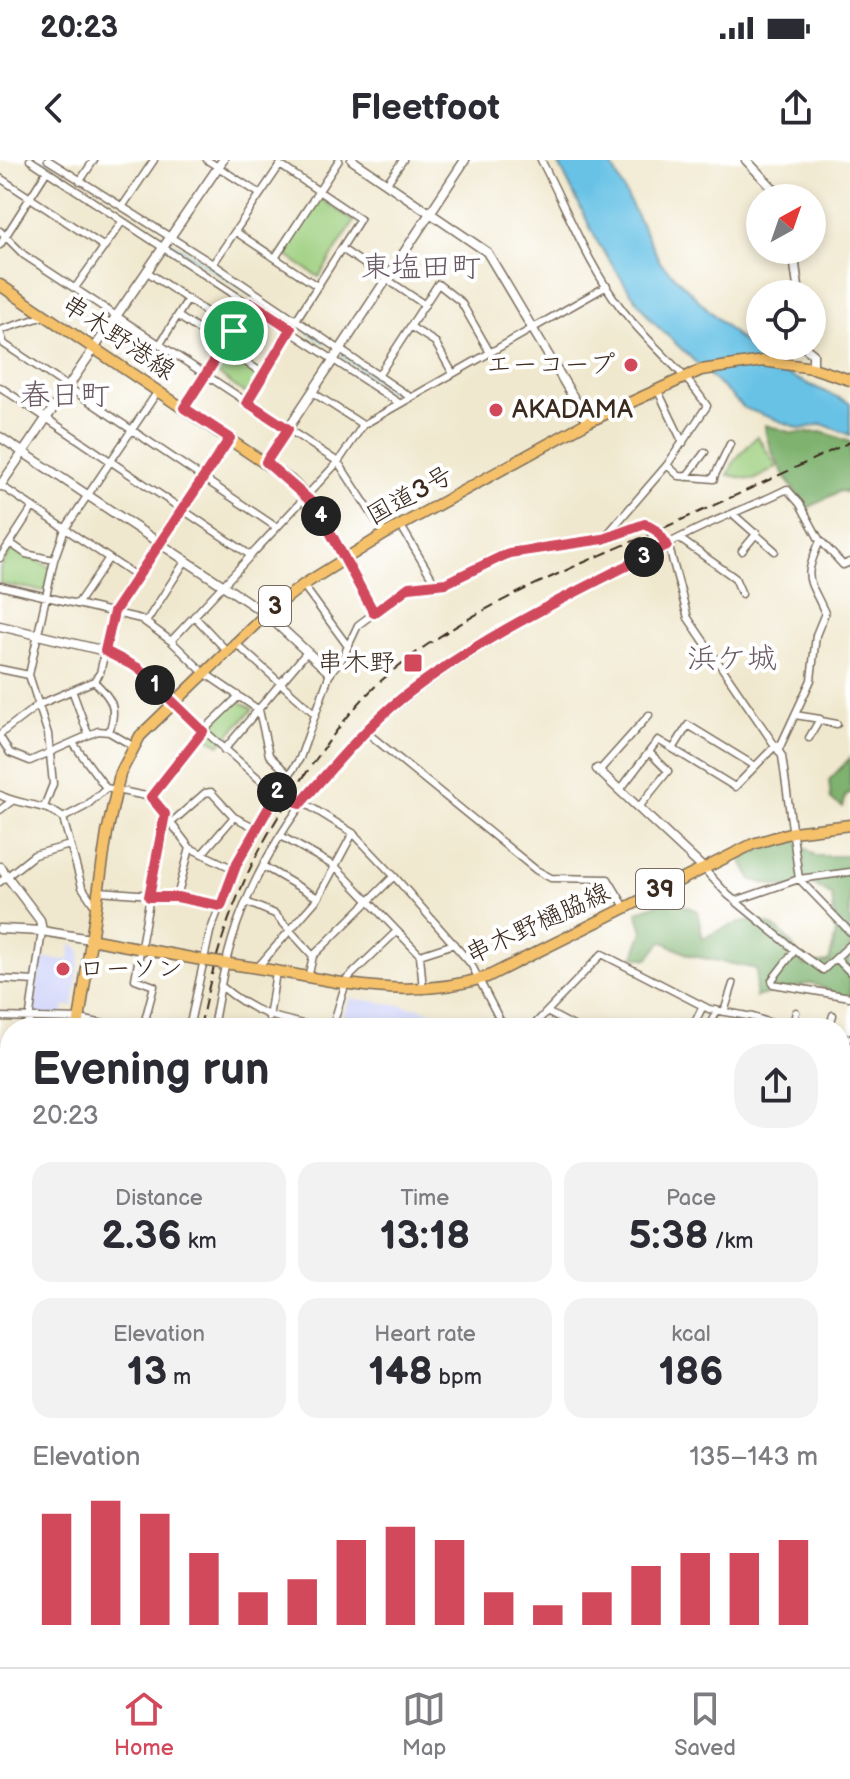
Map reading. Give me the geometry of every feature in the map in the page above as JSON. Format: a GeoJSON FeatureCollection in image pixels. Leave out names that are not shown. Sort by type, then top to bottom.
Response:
{"type":"FeatureCollection","features":[{"type":"Feature","properties":{"kind":"main road","name":"串木野港線"},"geometry":{"type":"LineString","coordinates":[[0,285],[266,462],[306,494],[345,559]]}},
{"type":"Feature","properties":{"kind":"main road","name":"国道3号"},"geometry":{"type":"LineString","coordinates":[[80,1018],[99,891],[110,789],[133,746],[172,702],[266,614],[303,585],[385,534],[588,422],[701,370],[735,363],[773,363],[813,368],[850,380]]}},
{"type":"Feature","properties":{"kind":"main road"},"geometry":{"type":"LineString","coordinates":[[345,559],[374,613]]}},
{"type":"Feature","properties":{"kind":"main road","name":"串木野樋脇線"},"geometry":{"type":"LineString","coordinates":[[90,939],[346,986],[424,991],[479,979],[753,844],[793,832],[850,825]]}},
{"type":"Feature","properties":{"kind":"street"},"geometry":{"type":"LineString","coordinates":[[30,160],[162,248],[252,303],[399,403]]}},
{"type":"Feature","properties":{"kind":"street"},"geometry":{"type":"LineString","coordinates":[[48,160],[213,264],[410,397]]}},
{"type":"Feature","properties":{"kind":"street"},"geometry":{"type":"LineString","coordinates":[[80,181],[94,160]]}},
{"type":"Feature","properties":{"kind":"street"},"geometry":{"type":"LineString","coordinates":[[122,207],[154,160]]}},
{"type":"Feature","properties":{"kind":"street"},"geometry":{"type":"LineString","coordinates":[[207,160],[221,164],[260,194]]}},
{"type":"Feature","properties":{"kind":"street"},"geometry":{"type":"LineString","coordinates":[[275,258],[339,160]]}},
{"type":"Feature","properties":{"kind":"street"},"geometry":{"type":"LineString","coordinates":[[352,160],[487,252],[588,422]]}},
{"type":"Feature","properties":{"kind":"street"},"geometry":{"type":"LineString","coordinates":[[387,183],[403,160]]}},
{"type":"Feature","properties":{"kind":"street"},"geometry":{"type":"LineString","coordinates":[[266,462],[465,160]]}},
{"type":"Feature","properties":{"kind":"street"},"geometry":{"type":"LineString","coordinates":[[541,160],[607,286],[640,332],[689,378],[707,406],[667,465],[603,539]]}},
{"type":"Feature","properties":{"kind":"street"},"geometry":{"type":"LineString","coordinates":[[746,160],[769,184]]}},
{"type":"Feature","properties":{"kind":"street"},"geometry":{"type":"LineString","coordinates":[[137,577],[0,485],[221,164]]}},
{"type":"Feature","properties":{"kind":"street"},"geometry":{"type":"LineString","coordinates":[[213,264],[280,165],[319,191],[360,219],[296,320]]}},
{"type":"Feature","properties":{"kind":"street"},"geometry":{"type":"LineString","coordinates":[[0,245],[47,171]]}},
{"type":"Feature","properties":{"kind":"street"},"geometry":{"type":"LineString","coordinates":[[0,178],[103,246]]}},
{"type":"Feature","properties":{"kind":"street"},"geometry":{"type":"LineString","coordinates":[[75,288],[122,222]]}},
{"type":"Feature","properties":{"kind":"street"},"geometry":{"type":"LineString","coordinates":[[0,231],[24,255],[338,462],[385,534]]}},
{"type":"Feature","properties":{"kind":"street"},"geometry":{"type":"LineString","coordinates":[[236,232],[317,286]]}},
{"type":"Feature","properties":{"kind":"street"},"geometry":{"type":"LineString","coordinates":[[342,249],[425,305]]}},
{"type":"Feature","properties":{"kind":"street"},"geometry":{"type":"LineString","coordinates":[[146,271],[234,331]]}},
{"type":"Feature","properties":{"kind":"street"},"geometry":{"type":"LineString","coordinates":[[378,376],[438,284],[453,294],[489,351]]}},
{"type":"Feature","properties":{"kind":"street"},"geometry":{"type":"LineString","coordinates":[[171,641],[338,462],[363,425],[607,286]]}},
{"type":"Feature","properties":{"kind":"street"},"geometry":{"type":"LineString","coordinates":[[184,408],[258,295]]}},
{"type":"Feature","properties":{"kind":"street"},"geometry":{"type":"LineString","coordinates":[[160,344],[188,299]]}},
{"type":"Feature","properties":{"kind":"street"},"geometry":{"type":"LineString","coordinates":[[45,316],[0,331],[2,347],[67,386],[276,527]]}},
{"type":"Feature","properties":{"kind":"street"},"geometry":{"type":"LineString","coordinates":[[178,316],[262,373]]}},
{"type":"Feature","properties":{"kind":"street"},"geometry":{"type":"LineString","coordinates":[[411,327],[435,342],[452,372]]}},
{"type":"Feature","properties":{"kind":"street"},"geometry":{"type":"LineString","coordinates":[[247,402],[291,329]]}},
{"type":"Feature","properties":{"kind":"street"},"geometry":{"type":"LineString","coordinates":[[813,360],[813,368]]}},
{"type":"Feature","properties":{"kind":"street"},"geometry":{"type":"LineString","coordinates":[[0,387],[250,555]]}},
{"type":"Feature","properties":{"kind":"street"},"geometry":{"type":"LineString","coordinates":[[44,807],[53,784],[50,752],[29,675],[54,560],[65,529],[158,391]]}},
{"type":"Feature","properties":{"kind":"street"},"geometry":{"type":"LineString","coordinates":[[658,391],[683,443]]}},
{"type":"Feature","properties":{"kind":"street"},"geometry":{"type":"LineString","coordinates":[[312,392],[363,425]]}},
{"type":"Feature","properties":{"kind":"street"},"geometry":{"type":"LineString","coordinates":[[0,437],[266,614],[330,673]]}},
{"type":"Feature","properties":{"kind":"street"},"geometry":{"type":"LineString","coordinates":[[133,746],[109,732],[88,734],[30,761],[10,753],[0,736],[38,705],[94,681],[114,612],[230,438]]}},
{"type":"Feature","properties":{"kind":"street"},"geometry":{"type":"LineString","coordinates":[[667,465],[679,476],[714,479],[730,444]]}},
{"type":"Feature","properties":{"kind":"street"},"geometry":{"type":"LineString","coordinates":[[686,477],[705,452]]}},
{"type":"Feature","properties":{"kind":"street"},"geometry":{"type":"LineString","coordinates":[[215,1018],[223,963],[263,866],[300,804],[365,731],[401,699],[469,652],[667,545],[787,489],[800,504],[819,539],[843,565],[850,562]]}},
{"type":"Feature","properties":{"kind":"street"},"geometry":{"type":"LineString","coordinates":[[0,558],[33,507]]}},
{"type":"Feature","properties":{"kind":"street"},"geometry":{"type":"LineString","coordinates":[[733,514],[775,551]]}},
{"type":"Feature","properties":{"kind":"street"},"geometry":{"type":"LineString","coordinates":[[191,1018],[205,961],[234,869],[300,758],[330,673],[351,633],[409,587],[454,580],[509,553],[603,539],[645,524],[657,531],[667,545],[688,618],[778,747],[799,879],[850,932]]}},
{"type":"Feature","properties":{"kind":"street"},"geometry":{"type":"LineString","coordinates":[[401,526],[436,585]]}},
{"type":"Feature","properties":{"kind":"street"},"geometry":{"type":"LineString","coordinates":[[742,551],[757,533]]}},
{"type":"Feature","properties":{"kind":"street"},"geometry":{"type":"LineString","coordinates":[[680,539],[735,578],[742,594]]}},
{"type":"Feature","properties":{"kind":"street"},"geometry":{"type":"LineString","coordinates":[[620,790],[658,740],[735,787],[778,747],[811,680],[816,635],[825,613],[808,581],[819,539]]}},
{"type":"Feature","properties":{"kind":"street"},"geometry":{"type":"LineString","coordinates":[[10,543],[26,554],[54,560]]}},
{"type":"Feature","properties":{"kind":"street"},"geometry":{"type":"LineString","coordinates":[[78,603],[109,558]]}},
{"type":"Feature","properties":{"kind":"street"},"geometry":{"type":"LineString","coordinates":[[146,622],[186,560]]}},
{"type":"Feature","properties":{"kind":"street"},"geometry":{"type":"LineString","coordinates":[[303,585],[347,645]]}},
{"type":"Feature","properties":{"kind":"street"},"geometry":{"type":"LineString","coordinates":[[0,586],[146,622],[203,672],[259,710],[269,755],[288,774]]}},
{"type":"Feature","properties":{"kind":"street"},"geometry":{"type":"LineString","coordinates":[[194,616],[314,713]]}},
{"type":"Feature","properties":{"kind":"street"},"geometry":{"type":"LineString","coordinates":[[0,626],[105,651],[138,668],[224,750],[278,791],[353,833],[454,944],[479,979],[499,1018]]}},
{"type":"Feature","properties":{"kind":"street"},"geometry":{"type":"LineString","coordinates":[[224,750],[307,652]]}},
{"type":"Feature","properties":{"kind":"street"},"geometry":{"type":"LineString","coordinates":[[0,669],[29,675]]}},
{"type":"Feature","properties":{"kind":"street"},"geometry":{"type":"LineString","coordinates":[[94,681],[114,702],[116,714],[109,732]]}},
{"type":"Feature","properties":{"kind":"street"},"geometry":{"type":"LineString","coordinates":[[72,690],[88,734]]}},
{"type":"Feature","properties":{"kind":"street"},"geometry":{"type":"LineString","coordinates":[[151,797],[203,731],[239,696]]}},
{"type":"Feature","properties":{"kind":"street"},"geometry":{"type":"LineString","coordinates":[[649,715],[598,770],[735,901],[820,970],[850,945]]}},
{"type":"Feature","properties":{"kind":"street"},"geometry":{"type":"LineString","coordinates":[[795,715],[837,724]]}},
{"type":"Feature","properties":{"kind":"street"},"geometry":{"type":"LineString","coordinates":[[809,738],[821,721]]}},
{"type":"Feature","properties":{"kind":"street"},"geometry":{"type":"LineString","coordinates":[[673,749],[688,725],[755,766]]}},
{"type":"Feature","properties":{"kind":"street"},"geometry":{"type":"LineString","coordinates":[[365,731],[536,870],[551,878],[608,879],[625,907]]}},
{"type":"Feature","properties":{"kind":"street"},"geometry":{"type":"LineString","coordinates":[[73,743],[110,789],[151,797],[190,848],[234,869]]}},
{"type":"Feature","properties":{"kind":"street"},"geometry":{"type":"LineString","coordinates":[[639,807],[668,771],[650,753]]}},
{"type":"Feature","properties":{"kind":"street"},"geometry":{"type":"LineString","coordinates":[[63,818],[110,789]]}},
{"type":"Feature","properties":{"kind":"street"},"geometry":{"type":"LineString","coordinates":[[172,822],[205,793],[211,792],[234,817],[256,828]]}},
{"type":"Feature","properties":{"kind":"street"},"geometry":{"type":"LineString","coordinates":[[0,795],[12,801],[44,807],[63,818],[82,887],[96,908]]}},
{"type":"Feature","properties":{"kind":"street"},"geometry":{"type":"LineString","coordinates":[[0,810],[12,801]]}},
{"type":"Feature","properties":{"kind":"street"},"geometry":{"type":"LineString","coordinates":[[146,1018],[154,986],[135,979],[165,814]]}},
{"type":"Feature","properties":{"kind":"street"},"geometry":{"type":"LineString","coordinates":[[202,854],[234,817]]}},
{"type":"Feature","properties":{"kind":"street"},"geometry":{"type":"LineString","coordinates":[[257,968],[318,898],[353,833]]}},
{"type":"Feature","properties":{"kind":"street"},"geometry":{"type":"LineString","coordinates":[[281,836],[336,867],[420,955],[424,991]]}},
{"type":"Feature","properties":{"kind":"street"},"geometry":{"type":"LineString","coordinates":[[4,879],[34,855],[70,845]]}},
{"type":"Feature","properties":{"kind":"street"},"geometry":{"type":"LineString","coordinates":[[177,897],[190,848]]}},
{"type":"Feature","properties":{"kind":"street"},"geometry":{"type":"LineString","coordinates":[[263,866],[318,898]]}},
{"type":"Feature","properties":{"kind":"street"},"geometry":{"type":"LineString","coordinates":[[0,867],[4,879],[40,920],[42,931],[30,1017]]}},
{"type":"Feature","properties":{"kind":"street"},"geometry":{"type":"LineString","coordinates":[[735,901],[799,879],[850,872]]}},
{"type":"Feature","properties":{"kind":"street"},"geometry":{"type":"LineString","coordinates":[[308,978],[313,956],[394,876]]}},
{"type":"Feature","properties":{"kind":"street"},"geometry":{"type":"LineString","coordinates":[[99,891],[177,897],[221,906]]}},
{"type":"Feature","properties":{"kind":"street"},"geometry":{"type":"LineString","coordinates":[[246,902],[275,914],[313,956]]}},
{"type":"Feature","properties":{"kind":"street"},"geometry":{"type":"LineString","coordinates":[[0,929],[42,931],[90,939]]}},
{"type":"Feature","properties":{"kind":"street"},"geometry":{"type":"LineString","coordinates":[[335,1018],[347,979],[397,931]]}},
{"type":"Feature","properties":{"kind":"street"},"geometry":{"type":"LineString","coordinates":[[420,955],[454,944]]}},
{"type":"Feature","properties":{"kind":"street"},"geometry":{"type":"LineString","coordinates":[[795,950],[772,980],[773,984],[850,997]]}},
{"type":"Feature","properties":{"kind":"street"},"geometry":{"type":"LineString","coordinates":[[541,1018],[602,954],[703,1006],[756,1018]]}},
{"type":"Feature","properties":{"kind":"street"},"geometry":{"type":"LineString","coordinates":[[836,958],[850,972]]}},
{"type":"Feature","properties":{"kind":"street"},"geometry":{"type":"LineString","coordinates":[[221,986],[247,1007],[269,1018],[276,972]]}},
{"type":"Feature","properties":{"kind":"street"},"geometry":{"type":"LineString","coordinates":[[0,979],[35,981]]}},
{"type":"Feature","properties":{"kind":"street"},"geometry":{"type":"LineString","coordinates":[[716,1018],[733,984]]}},
{"type":"Feature","properties":{"kind":"street"},"geometry":{"type":"LineString","coordinates":[[697,1018],[703,1006]]}},
{"type":"Feature","properties":{"kind":"street"},"geometry":{"type":"LineString","coordinates":[[547,1012],[558,1018]]}},
{"type":"Feature","properties":{"kind":"street"},"geometry":{"type":"LineString","coordinates":[[793,1018],[796,1012]]}},
{"type":"Feature","properties":{"kind":"street"},"geometry":{"type":"LineString","coordinates":[[0,1017],[37,1018]]}},
{"type":"Feature","properties":{"kind":"shaded area"},"geometry":{"type":"Polygon","coordinates":[[[72,942],[81,951],[73,1006],[64,1006],[63,1015],[35,1015],[32,1012],[41,958],[69,960],[72,942]]]}},
{"type":"Feature","properties":{"kind":"shaded area"},"geometry":{"type":"Polygon","coordinates":[[[350,998],[420,1008],[449,1018],[342,1018],[350,998]]]}},
{"type":"Feature","properties":{"kind":"green space"},"geometry":{"type":"Polygon","coordinates":[[[318,197],[354,221],[319,277],[281,252],[318,197]]]}},
{"type":"Feature","properties":{"kind":"green space"},"geometry":{"type":"Polygon","coordinates":[[[225,353],[260,374],[247,395],[214,371],[225,353]]]}},
{"type":"Feature","properties":{"kind":"green space"},"geometry":{"type":"Polygon","coordinates":[[[765,425],[793,433],[823,432],[850,442],[850,493],[840,491],[806,509],[774,456],[765,425]]]}},
{"type":"Feature","properties":{"kind":"green space"},"geometry":{"type":"Polygon","coordinates":[[[757,436],[777,467],[754,480],[728,475],[735,460],[757,436]]]}},
{"type":"Feature","properties":{"kind":"green space"},"geometry":{"type":"Polygon","coordinates":[[[13,547],[52,568],[45,591],[0,584],[0,568],[13,547]]]}},
{"type":"Feature","properties":{"kind":"green space"},"geometry":{"type":"Polygon","coordinates":[[[235,699],[253,709],[219,745],[206,735],[208,725],[235,699]]]}},
{"type":"Feature","properties":{"kind":"green space"},"geometry":{"type":"Polygon","coordinates":[[[850,758],[850,794],[846,795],[843,807],[831,800],[829,780],[850,758]]]}},
{"type":"Feature","properties":{"kind":"green space"},"geometry":{"type":"Polygon","coordinates":[[[793,839],[816,856],[850,856],[850,1000],[812,983],[755,997],[757,969],[689,955],[662,941],[648,959],[634,956],[643,931],[637,912],[669,899],[697,911],[703,939],[735,924],[762,922],[784,935],[803,965],[829,962],[836,933],[832,896],[813,884],[784,888],[752,880],[740,858],[793,839]]]}},
{"type":"Feature","properties":{"kind":"water"},"geometry":{"type":"Polygon","coordinates":[[[557,160],[609,160],[660,262],[746,344],[746,360],[765,360],[777,370],[850,403],[850,435],[822,424],[801,429],[744,408],[652,321],[598,243],[557,160]]]}},
{"type":"Feature","properties":{"kind":"waterway"},"geometry":{"type":"LineString","coordinates":[[41,160],[166,239]]}},
{"type":"Feature","properties":{"kind":"waterway"},"geometry":{"type":"LineString","coordinates":[[172,243],[324,342]]}},
{"type":"Feature","properties":{"kind":"waterway"},"geometry":{"type":"LineString","coordinates":[[342,355],[392,392]]}},
{"type":"Feature","properties":{"kind":"railway"},"geometry":{"type":"LineString","coordinates":[[202,1018],[227,923],[253,862],[309,769],[352,711],[382,680],[443,634],[511,596],[850,442]]}},
{"type":"Feature","properties":{"kind":"place","name":"エーコープ"},"geometry":{"type":"Point","coordinates":[631,365]}},
{"type":"Feature","properties":{"kind":"place","name":"AKADAMA"},"geometry":{"type":"Point","coordinates":[496,410]}},
{"type":"Feature","properties":{"kind":"place","name":"串木野"},"geometry":{"type":"Point","coordinates":[413,663]}},
{"type":"Feature","properties":{"kind":"place","name":"ローソン"},"geometry":{"type":"Point","coordinates":[63,969]}},
{"type":"Feature","properties":{"kind":"district","name":"東塩田町"},"geometry":{"type":"Point","coordinates":[421,268]}},
{"type":"Feature","properties":{"kind":"district","name":"春日町"},"geometry":{"type":"Point","coordinates":[65,396]}},
{"type":"Feature","properties":{"kind":"district","name":"浜ケ城"},"geometry":{"type":"Point","coordinates":[732,659]}},
{"type":"Feature","properties":{"kind":"route"},"geometry":{"type":"LineString","coordinates":[[252,303],[291,329],[247,402],[288,429],[266,462],[306,494],[316,506],[374,613],[409,587],[446,583],[509,553],[603,539],[645,524],[657,531],[667,545],[501,633],[420,685],[365,731],[300,804],[280,788],[237,863],[221,906],[177,897],[149,897],[165,814],[151,797],[203,731],[138,668],[105,651],[114,612],[230,438],[184,408],[234,331],[252,303]]}}]}
